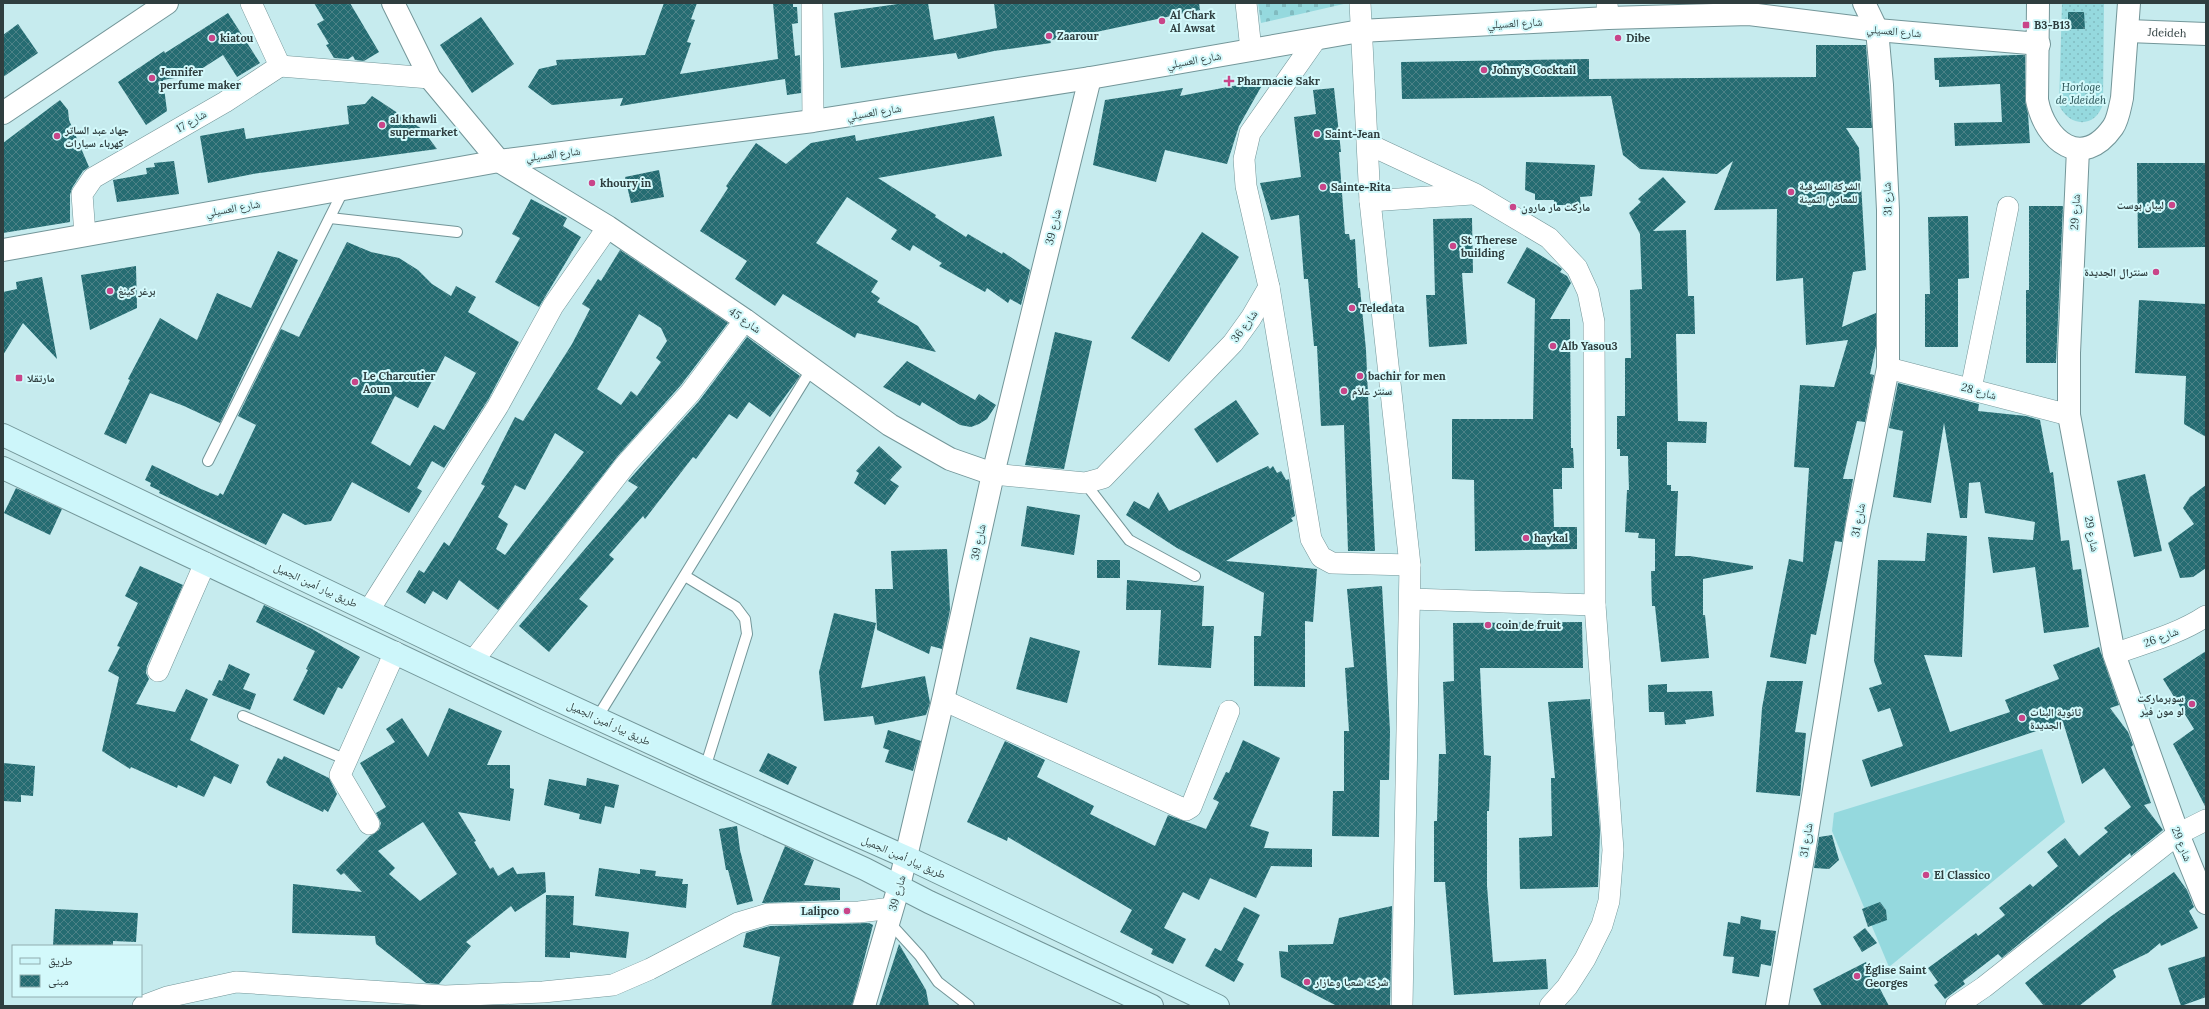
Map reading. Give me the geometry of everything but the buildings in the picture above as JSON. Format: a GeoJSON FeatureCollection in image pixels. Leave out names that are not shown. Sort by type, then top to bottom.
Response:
{"type":"FeatureCollection","features":[{"type":"Feature","properties":{"kind":"main road","name":"طريق بيار أمين الجميل"},"geometry":{"type":"LineString","coordinates":[[3,435],[474,661],[705,768],[906,857],[1218,1006]]}},
{"type":"Feature","properties":{"kind":"main road"},"geometry":{"type":"LineString","coordinates":[[3,468],[395,652],[539,722],[899,886],[929,902],[1152,1006]]}},
{"type":"Feature","properties":{"kind":"street"},"geometry":{"type":"LineString","coordinates":[[3,113],[167,3]]}},
{"type":"Feature","properties":{"kind":"street"},"geometry":{"type":"LineString","coordinates":[[251,3],[280,66],[430,78]]}},
{"type":"Feature","properties":{"kind":"street","name":"شارع 45"},"geometry":{"type":"LineString","coordinates":[[393,3],[430,78],[499,161],[608,227],[745,320],[890,425],[950,459],[992,474]]}},
{"type":"Feature","properties":{"kind":"street"},"geometry":{"type":"LineString","coordinates":[[812,3],[813,121]]}},
{"type":"Feature","properties":{"kind":"street"},"geometry":{"type":"LineString","coordinates":[[1246,3],[1251,50]]}},
{"type":"Feature","properties":{"kind":"street"},"geometry":{"type":"LineString","coordinates":[[1360,3],[1360,31],[1368,144],[1370,201],[1410,566],[1402,1006]]}},
{"type":"Feature","properties":{"kind":"street","name":"شارع العسيلي"},"geometry":{"type":"LineString","coordinates":[[1749,14],[1768,3]]}},
{"type":"Feature","properties":{"kind":"street"},"geometry":{"type":"LineString","coordinates":[[1864,3],[1877,30]]}},
{"type":"Feature","properties":{"kind":"street"},"geometry":{"type":"LineString","coordinates":[[2038,3],[2039,44],[2037,100],[2040,116],[2047,129],[2060,143],[2078,149],[2099,142],[2114,127],[2122,98],[2129,3]]}},
{"type":"Feature","properties":{"kind":"street","name":"شارع العسيلي"},"geometry":{"type":"LineString","coordinates":[[3,250],[499,161],[813,121],[1090,78],[1360,31],[1607,11],[1749,14],[1877,30],[2039,44]]}},
{"type":"Feature","properties":{"kind":"street","name":"شارع 31"},"geometry":{"type":"LineString","coordinates":[[1777,1006],[1857,525],[1888,368],[1888,210],[1877,30]]}},
{"type":"Feature","properties":{"kind":"street","name":"Jdeideh"},"geometry":{"type":"LineString","coordinates":[[2128,31],[2206,34]]}},
{"type":"Feature","properties":{"kind":"street"},"geometry":{"type":"LineString","coordinates":[[1316,39],[1257,121],[1246,146],[1244,159],[1246,186],[1269,287],[1311,539],[1321,556],[1332,563],[1410,566]]}},
{"type":"Feature","properties":{"kind":"street","name":"شارع 17"},"geometry":{"type":"LineString","coordinates":[[85,235],[82,194],[93,178],[225,102],[280,66]]}},
{"type":"Feature","properties":{"kind":"street","name":"شارع 39"},"geometry":{"type":"LineString","coordinates":[[864,1006],[899,886],[943,700],[992,474],[1090,78]]}},
{"type":"Feature","properties":{"kind":"street"},"geometry":{"type":"LineString","coordinates":[[1368,144],[1475,194],[1549,238],[1577,268],[1588,292],[1594,322],[1595,605],[1613,850],[1610,894],[1602,925],[1585,959],[1567,987],[1550,1006]]}},
{"type":"Feature","properties":{"kind":"street","name":"شارع 29"},"geometry":{"type":"LineString","coordinates":[[2078,149],[2069,353],[2070,415],[2114,654],[2178,834],[2206,903]]}},
{"type":"Feature","properties":{"kind":"street"},"geometry":{"type":"LineString","coordinates":[[1370,201],[1475,194]]}},
{"type":"Feature","properties":{"kind":"street"},"geometry":{"type":"LineString","coordinates":[[1971,389],[2008,207]]}},
{"type":"Feature","properties":{"kind":"street"},"geometry":{"type":"LineString","coordinates":[[369,610],[498,406],[553,306],[608,227]]}},
{"type":"Feature","properties":{"kind":"street","name":"شارع 36"},"geometry":{"type":"LineString","coordinates":[[992,474],[1085,483],[1099,481],[1233,343],[1251,318],[1269,287]]}},
{"type":"Feature","properties":{"kind":"street"},"geometry":{"type":"LineString","coordinates":[[474,661],[626,464],[690,393],[745,320]]}},
{"type":"Feature","properties":{"kind":"street","name":"شارع 28"},"geometry":{"type":"LineString","coordinates":[[1888,368],[2070,415]]}},
{"type":"Feature","properties":{"kind":"street"},"geometry":{"type":"LineString","coordinates":[[158,670],[205,562]]}},
{"type":"Feature","properties":{"kind":"street"},"geometry":{"type":"LineString","coordinates":[[1410,599],[1595,605]]}},
{"type":"Feature","properties":{"kind":"street","name":"شارع 26"},"geometry":{"type":"LineString","coordinates":[[2114,654],[2182,629],[2206,616]]}},
{"type":"Feature","properties":{"kind":"street"},"geometry":{"type":"LineString","coordinates":[[369,824],[340,775],[395,652]]}},
{"type":"Feature","properties":{"kind":"street"},"geometry":{"type":"LineString","coordinates":[[943,700],[1186,810],[1191,806],[1229,711]]}},
{"type":"Feature","properties":{"kind":"street"},"geometry":{"type":"LineString","coordinates":[[1956,1006],[1984,987],[2178,834],[2206,820]]}},
{"type":"Feature","properties":{"kind":"street"},"geometry":{"type":"LineString","coordinates":[[143,1006],[168,997],[236,982],[445,996],[543,992],[613,985],[650,969],[738,923],[754,917],[768,914],[859,912],[890,915]]}},
{"type":"Feature","properties":{"kind":"lane"},"geometry":{"type":"LineString","coordinates":[[208,461],[345,188]]}},
{"type":"Feature","properties":{"kind":"lane"},"geometry":{"type":"LineString","coordinates":[[330,218],[457,232]]}},
{"type":"Feature","properties":{"kind":"lane"},"geometry":{"type":"LineString","coordinates":[[597,718],[812,368]]}},
{"type":"Feature","properties":{"kind":"lane"},"geometry":{"type":"LineString","coordinates":[[1085,483],[1129,540],[1195,576]]}},
{"type":"Feature","properties":{"kind":"lane"},"geometry":{"type":"LineString","coordinates":[[684,576],[736,607],[745,619],[747,634],[705,768]]}},
{"type":"Feature","properties":{"kind":"lane"},"geometry":{"type":"LineString","coordinates":[[243,716],[347,760]]}},
{"type":"Feature","properties":{"kind":"lane"},"geometry":{"type":"LineString","coordinates":[[890,915],[938,982],[969,1006]]}},
{"type":"Feature","properties":{"kind":"green space"},"geometry":{"type":"Polygon","coordinates":[[[1258,3],[1348,3],[1261,23],[1258,3]]]}},
{"type":"Feature","properties":{"kind":"green space","name":"Horloge de Jdeideh"},"geometry":{"type":"Polygon","coordinates":[[[2062,3],[2104,3],[2103,104],[2094,118],[2088,121],[2075,121],[2069,118],[2059,105],[2062,3]]]}},
{"type":"Feature","properties":{"kind":"green space","name":"El Classico"},"geometry":{"type":"Polygon","coordinates":[[[2042,749],[2065,822],[1889,967],[1832,831],[1834,813],[2042,749]]]}},
{"type":"Feature","properties":{"kind":"place","name":"Al Chark Al Awsat"},"geometry":{"type":"Point","coordinates":[1162,21]}},
{"type":"Feature","properties":{"kind":"place","name":"B3-B13"},"geometry":{"type":"Point","coordinates":[2026,25]}},
{"type":"Feature","properties":{"kind":"place","name":"Zaarour"},"geometry":{"type":"Point","coordinates":[1049,36]}},
{"type":"Feature","properties":{"kind":"place","name":"kiatou"},"geometry":{"type":"Point","coordinates":[212,38]}},
{"type":"Feature","properties":{"kind":"place","name":"Dibe"},"geometry":{"type":"Point","coordinates":[1618,38]}},
{"type":"Feature","properties":{"kind":"place","name":"Johny's Cocktail"},"geometry":{"type":"Point","coordinates":[1484,70]}},
{"type":"Feature","properties":{"kind":"place","name":"Jennifer perfume maker"},"geometry":{"type":"Point","coordinates":[152,78]}},
{"type":"Feature","properties":{"kind":"place","name":"Pharmacie Sakr"},"geometry":{"type":"Point","coordinates":[1229,81]}},
{"type":"Feature","properties":{"kind":"place","name":"al khawli supermarket"},"geometry":{"type":"Point","coordinates":[382,125]}},
{"type":"Feature","properties":{"kind":"place","name":"Saint-Jean"},"geometry":{"type":"Point","coordinates":[1317,134]}},
{"type":"Feature","properties":{"kind":"place","name":"جهاد عبد الساتر كهرباء سيارات"},"geometry":{"type":"Point","coordinates":[57,136]}},
{"type":"Feature","properties":{"kind":"place","name":"khoury in"},"geometry":{"type":"Point","coordinates":[592,183]}},
{"type":"Feature","properties":{"kind":"place","name":"Sainte-Rita"},"geometry":{"type":"Point","coordinates":[1323,187]}},
{"type":"Feature","properties":{"kind":"place","name":"الشركة الشرقية للمعادن الثمينة"},"geometry":{"type":"Point","coordinates":[1791,192]}},
{"type":"Feature","properties":{"kind":"place","name":"ليبان بوست"},"geometry":{"type":"Point","coordinates":[2172,205]}},
{"type":"Feature","properties":{"kind":"place","name":"ماركت مار مارون"},"geometry":{"type":"Point","coordinates":[1513,207]}},
{"type":"Feature","properties":{"kind":"place","name":"St Therese building"},"geometry":{"type":"Point","coordinates":[1453,246]}},
{"type":"Feature","properties":{"kind":"place","name":"سنترال الجديدة"},"geometry":{"type":"Point","coordinates":[2156,272]}},
{"type":"Feature","properties":{"kind":"place","name":"برغر كينغ"},"geometry":{"type":"Point","coordinates":[110,291]}},
{"type":"Feature","properties":{"kind":"place","name":"Teledata"},"geometry":{"type":"Point","coordinates":[1352,308]}},
{"type":"Feature","properties":{"kind":"place","name":"Alb Yasou3"},"geometry":{"type":"Point","coordinates":[1553,346]}},
{"type":"Feature","properties":{"kind":"place","name":"bachir for men"},"geometry":{"type":"Point","coordinates":[1360,376]}},
{"type":"Feature","properties":{"kind":"place","name":"مارتقلا"},"geometry":{"type":"Point","coordinates":[19,378]}},
{"type":"Feature","properties":{"kind":"place","name":"Le Charcutier Aoun"},"geometry":{"type":"Point","coordinates":[355,382]}},
{"type":"Feature","properties":{"kind":"place","name":"سنتر علاّم"},"geometry":{"type":"Point","coordinates":[1344,391]}},
{"type":"Feature","properties":{"kind":"place","name":"haykal"},"geometry":{"type":"Point","coordinates":[1526,538]}},
{"type":"Feature","properties":{"kind":"place","name":"coin de fruit"},"geometry":{"type":"Point","coordinates":[1488,625]}},
{"type":"Feature","properties":{"kind":"place","name":"سوبرماركت لو مون فير"},"geometry":{"type":"Point","coordinates":[2192,704]}},
{"type":"Feature","properties":{"kind":"place","name":"ثانوية البنات الجديدة"},"geometry":{"type":"Point","coordinates":[2022,718]}},
{"type":"Feature","properties":{"kind":"place","name":"El Classico"},"geometry":{"type":"Point","coordinates":[1926,875]}},
{"type":"Feature","properties":{"kind":"place","name":"Lalipco"},"geometry":{"type":"Point","coordinates":[847,911]}},
{"type":"Feature","properties":{"kind":"place","name":"Église Saint Georges"},"geometry":{"type":"Point","coordinates":[1857,976]}},
{"type":"Feature","properties":{"kind":"place","name":"شركة شعيا وعازار"},"geometry":{"type":"Point","coordinates":[1307,982]}}]}
